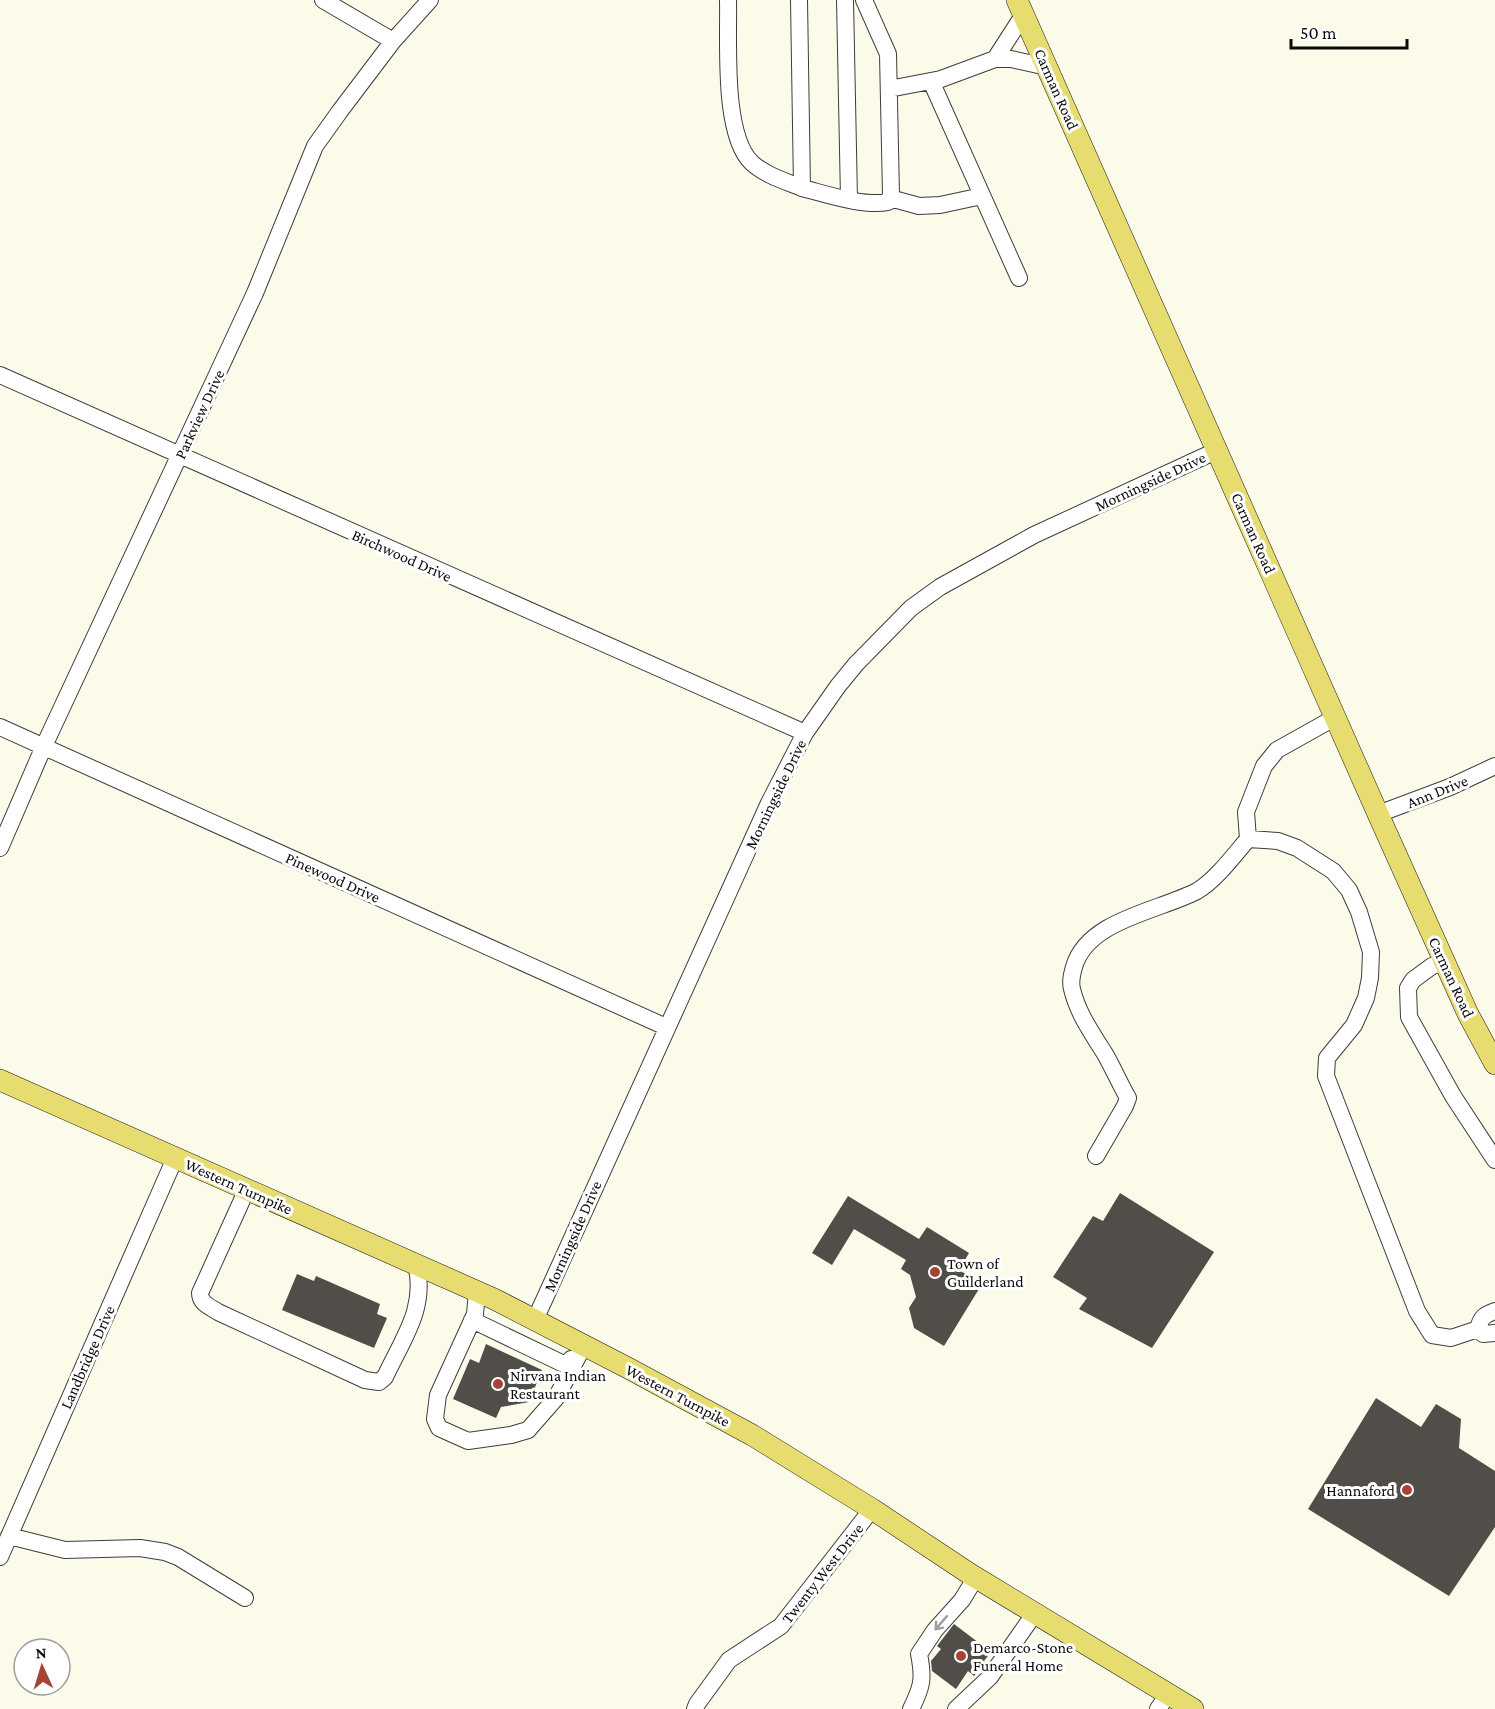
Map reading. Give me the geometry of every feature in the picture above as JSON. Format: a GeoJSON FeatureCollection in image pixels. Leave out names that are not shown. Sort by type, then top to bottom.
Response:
{"type":"FeatureCollection","features":[{"type":"Feature","properties":{"kind":"main road","name":"Carman Road"},"geometry":{"type":"LineString","coordinates":[[1021,7],[1378,814],[1468,1014],[1495,1064]]}},
{"type":"Feature","properties":{"kind":"main road","name":"Western Turnpike"},"geometry":{"type":"LineString","coordinates":[[0,1080],[477,1291],[535,1320],[575,1358],[752,1435],[1035,1613],[1163,1701],[1193,1709]]}},
{"type":"Feature","properties":{"kind":"street"},"geometry":{"type":"LineString","coordinates":[[322,0],[393,42]]}},
{"type":"Feature","properties":{"kind":"street","name":"Parkview Drive"},"geometry":{"type":"LineString","coordinates":[[0,848],[44,746],[255,293],[315,146],[393,42],[430,0]]}},
{"type":"Feature","properties":{"kind":"street"},"geometry":{"type":"LineString","coordinates":[[728,0],[730,104],[737,136],[750,161],[761,170],[802,188],[849,199],[880,203],[888,202],[891,195],[888,54],[864,0]]}},
{"type":"Feature","properties":{"kind":"street"},"geometry":{"type":"LineString","coordinates":[[799,0],[802,188]]}},
{"type":"Feature","properties":{"kind":"street"},"geometry":{"type":"LineString","coordinates":[[845,0],[849,199]]}},
{"type":"Feature","properties":{"kind":"street"},"geometry":{"type":"LineString","coordinates":[[995,59],[1021,7]]}},
{"type":"Feature","properties":{"kind":"street"},"geometry":{"type":"LineString","coordinates":[[889,89],[931,81],[995,59],[1011,59],[1047,68]]}},
{"type":"Feature","properties":{"kind":"street"},"geometry":{"type":"LineString","coordinates":[[931,81],[1019,278]]}},
{"type":"Feature","properties":{"kind":"street"},"geometry":{"type":"LineString","coordinates":[[890,198],[920,206],[940,205],[982,196]]}},
{"type":"Feature","properties":{"kind":"street","name":"Birchwood Drive"},"geometry":{"type":"LineString","coordinates":[[0,375],[805,733]]}},
{"type":"Feature","properties":{"kind":"street","name":"Morningside Drive"},"geometry":{"type":"LineString","coordinates":[[535,1320],[769,803],[805,733],[856,664],[894,624],[940,587],[1034,535],[1218,450]]}},
{"type":"Feature","properties":{"kind":"street"},"geometry":{"type":"LineString","coordinates":[[1096,1156],[1128,1098],[1106,1055],[1086,1027],[1072,988],[1071,977],[1076,958],[1082,947],[1117,923],[1199,890],[1248,838],[1245,812],[1264,766],[1276,750],[1336,717]]}},
{"type":"Feature","properties":{"kind":"street","name":"Pinewood Drive"},"geometry":{"type":"LineString","coordinates":[[0,728],[666,1027]]}},
{"type":"Feature","properties":{"kind":"street","name":"Ann Drive"},"geometry":{"type":"LineString","coordinates":[[1378,814],[1450,787],[1495,766]]}},
{"type":"Feature","properties":{"kind":"street"},"geometry":{"type":"LineString","coordinates":[[1248,838],[1278,841],[1298,848],[1333,871],[1354,901],[1371,952],[1370,978],[1366,998],[1354,1025],[1327,1058],[1326,1076],[1417,1311],[1432,1335],[1451,1338],[1478,1329]]}},
{"type":"Feature","properties":{"kind":"street"},"geometry":{"type":"LineString","coordinates":[[1445,962],[1432,966],[1413,980],[1408,988],[1407,996],[1409,1017],[1453,1096],[1495,1160]]}},
{"type":"Feature","properties":{"kind":"street","name":"Landbridge Drive"},"geometry":{"type":"LineString","coordinates":[[0,1557],[175,1158]]}},
{"type":"Feature","properties":{"kind":"street"},"geometry":{"type":"LineString","coordinates":[[247,1189],[200,1293],[200,1298],[219,1312],[365,1380],[379,1382],[385,1377],[418,1308],[420,1291],[416,1264]]}},
{"type":"Feature","properties":{"kind":"street"},"geometry":{"type":"LineString","coordinates":[[472,1320],[575,1358],[556,1398],[528,1430],[511,1435],[468,1441],[439,1428],[435,1419],[438,1395],[472,1320],[475,1314],[477,1291]]}},
{"type":"Feature","properties":{"kind":"street"},"geometry":{"type":"LineString","coordinates":[[1478,1329],[1484,1315],[1495,1311]]}},
{"type":"Feature","properties":{"kind":"street"},"geometry":{"type":"LineString","coordinates":[[1478,1329],[1483,1334],[1495,1333]]}},
{"type":"Feature","properties":{"kind":"street","name":"Twenty West Drive"},"geometry":{"type":"LineString","coordinates":[[695,1709],[729,1660],[781,1626],[872,1509]]}},
{"type":"Feature","properties":{"kind":"street"},"geometry":{"type":"LineString","coordinates":[[9,1536],[65,1550],[140,1548],[165,1552],[178,1557],[245,1598]]}},
{"type":"Feature","properties":{"kind":"street"},"geometry":{"type":"LineString","coordinates":[[911,1709],[922,1688],[923,1674],[920,1654],[935,1630],[962,1600],[976,1577]]}},
{"type":"Feature","properties":{"kind":"street"},"geometry":{"type":"LineString","coordinates":[[956,1709],[990,1677],[1035,1613]]}},
{"type":"Feature","properties":{"kind":"building"},"geometry":{"type":"Polygon","coordinates":[[[1120,1193],[1214,1252],[1152,1348],[1079,1309],[1087,1298],[1053,1277],[1093,1216],[1103,1221],[1120,1193]]]}},
{"type":"Feature","properties":{"kind":"building","name":"Town of Guilderland"},"geometry":{"type":"Polygon","coordinates":[[[848,1196],[919,1239],[927,1227],[969,1253],[959,1270],[982,1284],[944,1346],[914,1328],[909,1308],[916,1297],[910,1275],[901,1269],[906,1260],[854,1229],[832,1265],[812,1253],[848,1196]]]}},
{"type":"Feature","properties":{"kind":"building"},"geometry":{"type":"Polygon","coordinates":[[[297,1274],[314,1281],[316,1276],[380,1304],[377,1314],[387,1318],[374,1348],[282,1310],[297,1274]]]}},
{"type":"Feature","properties":{"kind":"building","name":"Nirvana Indian Restaurant"},"geometry":{"type":"Polygon","coordinates":[[[486,1344],[542,1370],[529,1402],[501,1407],[496,1418],[453,1399],[470,1359],[479,1363],[486,1344]]]}},
{"type":"Feature","properties":{"kind":"building","name":"Hannaford"},"geometry":{"type":"Polygon","coordinates":[[[1376,1398],[1421,1427],[1436,1404],[1461,1419],[1459,1448],[1495,1471],[1495,1527],[1449,1596],[1308,1509],[1376,1398]]]}},
{"type":"Feature","properties":{"kind":"building","name":"Demarco-Stone Funeral Home"},"geometry":{"type":"Polygon","coordinates":[[[954,1624],[991,1652],[984,1661],[987,1663],[982,1670],[974,1676],[968,1671],[956,1689],[932,1671],[931,1661],[941,1649],[937,1646],[954,1624]]]}},
{"type":"Feature","properties":{"kind":"place","name":"Town of Guilderland"},"geometry":{"type":"Point","coordinates":[935,1272]}},
{"type":"Feature","properties":{"kind":"place","name":"Nirvana Indian Restaurant"},"geometry":{"type":"Point","coordinates":[498,1384]}},
{"type":"Feature","properties":{"kind":"place","name":"Hannaford"},"geometry":{"type":"Point","coordinates":[1407,1490]}},
{"type":"Feature","properties":{"kind":"place","name":"Demarco-Stone Funeral Home"},"geometry":{"type":"Point","coordinates":[961,1656]}}]}
